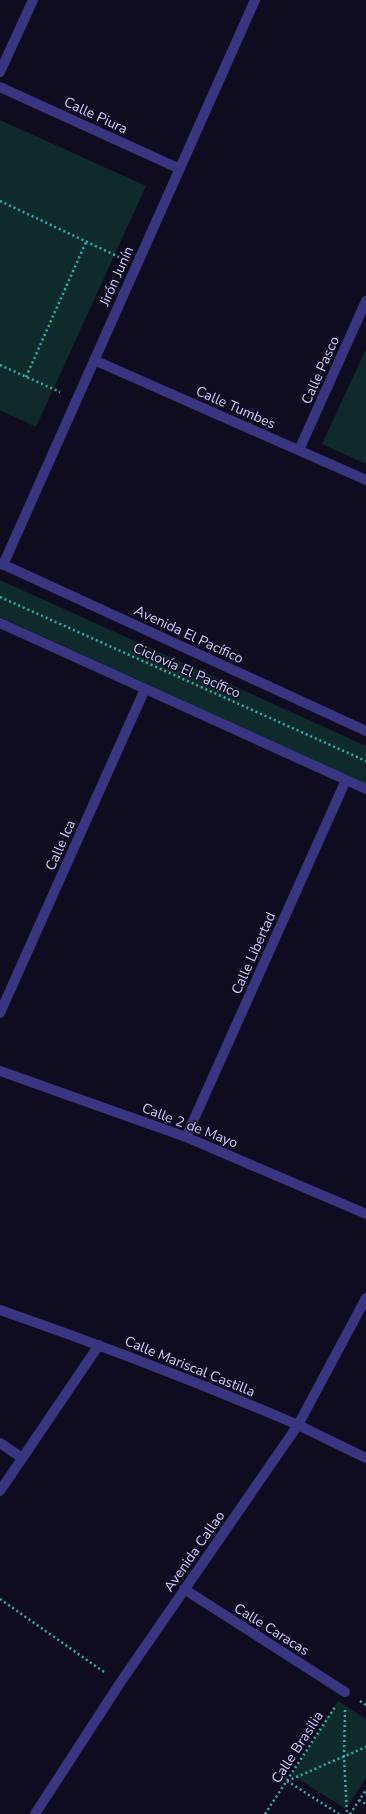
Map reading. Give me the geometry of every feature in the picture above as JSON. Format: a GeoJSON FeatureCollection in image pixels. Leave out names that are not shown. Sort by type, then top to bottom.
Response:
{"type":"FeatureCollection","features":[{"type":"Feature","properties":{"kind":"street"},"geometry":{"type":"LineString","coordinates":[[0,72],[33,0]]}},
{"type":"Feature","properties":{"kind":"street","name":"Jirón Junín"},"geometry":{"type":"LineString","coordinates":[[2,564],[255,0]]}},
{"type":"Feature","properties":{"kind":"street","name":"Calle Piura"},"geometry":{"type":"LineString","coordinates":[[0,87],[180,169]]}},
{"type":"Feature","properties":{"kind":"street","name":"Calle Pasco"},"geometry":{"type":"LineString","coordinates":[[299,450],[366,301]]}},
{"type":"Feature","properties":{"kind":"street","name":"Calle Tumbes"},"geometry":{"type":"LineString","coordinates":[[94,360],[366,480]]}},
{"type":"Feature","properties":{"kind":"street","name":"Avenida El Pacífico"},"geometry":{"type":"LineString","coordinates":[[2,564],[366,731]]}},
{"type":"Feature","properties":{"kind":"street"},"geometry":{"type":"LineString","coordinates":[[0,623],[366,789]]}},
{"type":"Feature","properties":{"kind":"street","name":"Calle Ica"},"geometry":{"type":"LineString","coordinates":[[0,1013],[145,690]]}},
{"type":"Feature","properties":{"kind":"street","name":"Calle Libertad"},"geometry":{"type":"LineString","coordinates":[[186,1137],[346,780]]}},
{"type":"Feature","properties":{"kind":"street","name":"Calle 2 de Mayo"},"geometry":{"type":"LineString","coordinates":[[0,1071],[186,1137],[366,1214]]}},
{"type":"Feature","properties":{"kind":"street","name":"Avenida Callao"},"geometry":{"type":"LineString","coordinates":[[34,1814],[120,1683],[298,1425],[366,1298]]}},
{"type":"Feature","properties":{"kind":"street","name":"Calle Mariscal Castilla"},"geometry":{"type":"LineString","coordinates":[[0,1310],[99,1345],[204,1385],[298,1425],[366,1458]]}},
{"type":"Feature","properties":{"kind":"street"},"geometry":{"type":"LineString","coordinates":[[0,1491],[99,1345]]}},
{"type":"Feature","properties":{"kind":"street"},"geometry":{"type":"LineString","coordinates":[[0,1443],[22,1458]]}},
{"type":"Feature","properties":{"kind":"street","name":"Calle Caracas"},"geometry":{"type":"LineString","coordinates":[[184,1589],[345,1692]]}},
{"type":"Feature","properties":{"kind":"path"},"geometry":{"type":"LineString","coordinates":[[0,201],[136,265]]}},
{"type":"Feature","properties":{"kind":"path"},"geometry":{"type":"LineString","coordinates":[[26,377],[86,242]]}},
{"type":"Feature","properties":{"kind":"path"},"geometry":{"type":"LineString","coordinates":[[0,365],[77,399]]}},
{"type":"Feature","properties":{"kind":"path","name":"Ciclovía El Pacífico"},"geometry":{"type":"LineString","coordinates":[[0,597],[366,762]]}},
{"type":"Feature","properties":{"kind":"path"},"geometry":{"type":"LineString","coordinates":[[0,1599],[120,1683]]}},
{"type":"Feature","properties":{"kind":"path"},"geometry":{"type":"LineString","coordinates":[[345,1692],[344,1757],[347,1814]]}},
{"type":"Feature","properties":{"kind":"path","name":"Calle Brasilia"},"geometry":{"type":"LineString","coordinates":[[265,1814],[345,1692]]}},
{"type":"Feature","properties":{"kind":"path"},"geometry":{"type":"LineString","coordinates":[[287,1781],[366,1747]]}},
{"type":"Feature","properties":{"kind":"path"},"geometry":{"type":"LineString","coordinates":[[287,1781],[339,1814]]}},
{"type":"Feature","properties":{"kind":"path"},"geometry":{"type":"LineString","coordinates":[[350,1814],[366,1790]]}},
{"type":"Feature","properties":{"kind":"path"},"geometry":{"type":"LineString","coordinates":[[359,1800],[366,1804]]}},
{"type":"Feature","properties":{"kind":"green space"},"geometry":{"type":"Polygon","coordinates":[[[0,120],[146,186],[36,427],[0,410],[0,120]]]}},
{"type":"Feature","properties":{"kind":"green space"},"geometry":{"type":"Polygon","coordinates":[[[366,349],[366,464],[322,444],[366,349]]]}},
{"type":"Feature","properties":{"kind":"green space"},"geometry":{"type":"Polygon","coordinates":[[[0,580],[366,746],[366,784],[0,617],[0,580]]]}},
{"type":"Feature","properties":{"kind":"green space"},"geometry":{"type":"Polygon","coordinates":[[[338,1701],[366,1719],[366,1778],[346,1809],[292,1775],[338,1701]]]}}]}
